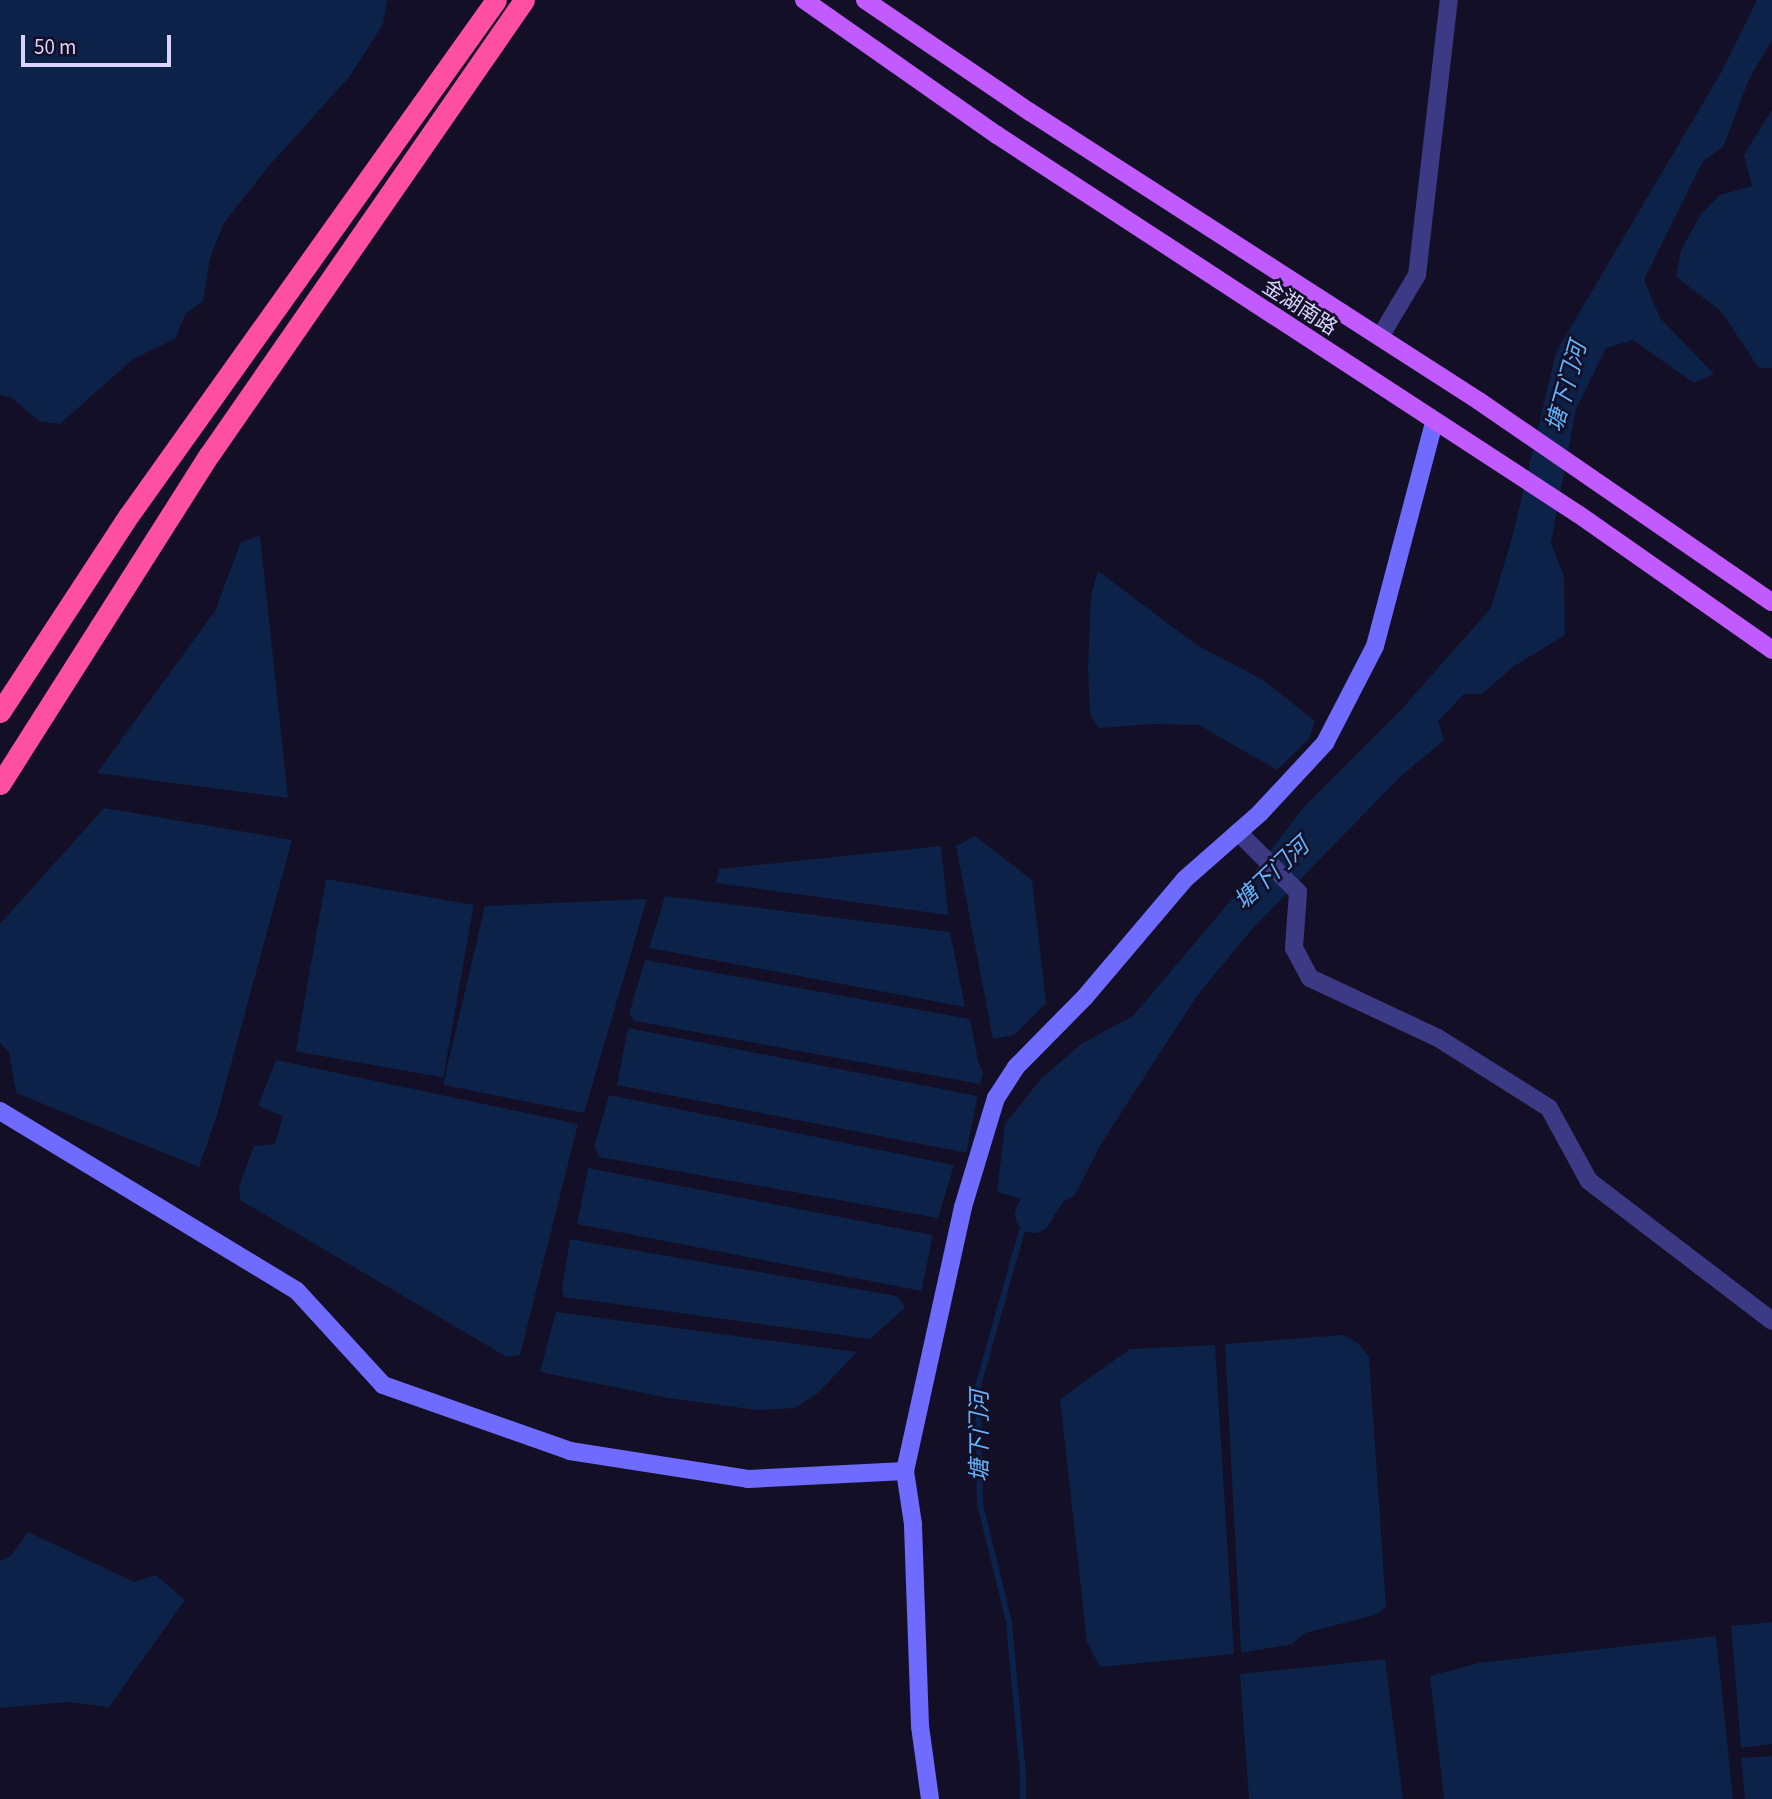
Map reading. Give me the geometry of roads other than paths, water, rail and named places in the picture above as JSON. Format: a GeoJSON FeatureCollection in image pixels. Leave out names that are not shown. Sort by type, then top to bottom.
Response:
{"type":"FeatureCollection","features":[{"type":"Feature","properties":{"kind":"highway"},"geometry":{"type":"LineString","coordinates":[[0,712],[129,514],[496,0]]}},
{"type":"Feature","properties":{"kind":"highway"},"geometry":{"type":"LineString","coordinates":[[0,784],[209,454],[524,0]]}},
{"type":"Feature","properties":{"kind":"main road","name":"金湖南路"},"geometry":{"type":"LineString","coordinates":[[804,0],[997,135],[1578,514],[1772,650]]}},
{"type":"Feature","properties":{"kind":"main road","name":"金湖南路"},"geometry":{"type":"LineString","coordinates":[[865,0],[1030,112],[1487,406],[1772,601]]}},
{"type":"Feature","properties":{"kind":"street"},"geometry":{"type":"LineString","coordinates":[[1380,337],[1417,275],[1449,0]]}},
{"type":"Feature","properties":{"kind":"street"},"geometry":{"type":"LineString","coordinates":[[930,1799],[920,1726],[913,1524],[905,1471],[963,1207],[996,1098],[1016,1068],[1085,997],[1185,878],[1239,833],[1325,743],[1375,646],[1434,422]]}},
{"type":"Feature","properties":{"kind":"street"},"geometry":{"type":"LineString","coordinates":[[1239,833],[1298,892],[1294,948],[1310,978],[1437,1038],[1549,1108],[1589,1181],[1772,1321]]}},
{"type":"Feature","properties":{"kind":"street"},"geometry":{"type":"LineString","coordinates":[[0,1111],[297,1291],[383,1385],[570,1451],[748,1479],[905,1471]]}},
{"type":"Feature","properties":{"kind":"water"},"geometry":{"type":"Polygon","coordinates":[[[0,0],[387,0],[383,24],[350,76],[268,167],[224,223],[210,258],[203,301],[186,313],[175,339],[133,359],[60,424],[39,421],[11,397],[0,395],[0,0]]]}},
{"type":"Feature","properties":{"kind":"water"},"geometry":{"type":"Polygon","coordinates":[[[1757,0],[1772,0],[1772,40],[1749,79],[1723,147],[1703,161],[1644,280],[1660,318],[1714,374],[1694,383],[1633,340],[1606,348],[1576,409],[1551,543],[1564,576],[1565,635],[1514,666],[1482,694],[1464,694],[1438,721],[1444,740],[1400,777],[1253,928],[1196,997],[1101,1144],[1075,1195],[1052,1208],[997,1192],[1005,1124],[1041,1079],[1081,1044],[1133,1016],[1243,886],[1304,807],[1401,710],[1491,608],[1512,538],[1556,352],[1722,71],[1757,0]]]}},
{"type":"Feature","properties":{"kind":"water"},"geometry":{"type":"Polygon","coordinates":[[[1772,110],[1772,368],[1759,368],[1721,311],[1676,277],[1681,250],[1701,214],[1720,195],[1752,186],[1744,155],[1772,110]]]}},
{"type":"Feature","properties":{"kind":"water"},"geometry":{"type":"Polygon","coordinates":[[[260,536],[288,798],[97,773],[215,611],[241,542],[260,536]]]}},
{"type":"Feature","properties":{"kind":"water"},"geometry":{"type":"Polygon","coordinates":[[[1098,571],[1195,644],[1263,680],[1315,721],[1309,739],[1277,770],[1199,725],[1150,724],[1099,728],[1090,715],[1088,668],[1091,595],[1098,571]]]}},
{"type":"Feature","properties":{"kind":"water"},"geometry":{"type":"Polygon","coordinates":[[[104,808],[292,840],[218,1112],[199,1167],[16,1093],[9,1052],[0,1043],[0,924],[104,808]]]}},
{"type":"Feature","properties":{"kind":"water"},"geometry":{"type":"Polygon","coordinates":[[[975,836],[1032,880],[1046,1003],[1014,1035],[993,1039],[956,846],[975,836]]]}},
{"type":"Feature","properties":{"kind":"water"},"geometry":{"type":"Polygon","coordinates":[[[941,846],[948,915],[716,883],[719,869],[941,846]]]}},
{"type":"Feature","properties":{"kind":"water"},"geometry":{"type":"Polygon","coordinates":[[[326,879],[474,905],[443,1077],[296,1051],[326,879]]]}},
{"type":"Feature","properties":{"kind":"water"},"geometry":{"type":"Polygon","coordinates":[[[665,896],[950,932],[965,1007],[649,948],[665,896]]]}},
{"type":"Feature","properties":{"kind":"water"},"geometry":{"type":"Polygon","coordinates":[[[647,899],[584,1113],[443,1085],[485,906],[647,899]]]}},
{"type":"Feature","properties":{"kind":"water"},"geometry":{"type":"Polygon","coordinates":[[[645,960],[970,1019],[983,1073],[980,1084],[635,1021],[629,1014],[645,960]]]}},
{"type":"Feature","properties":{"kind":"water"},"geometry":{"type":"Polygon","coordinates":[[[628,1028],[977,1096],[966,1153],[617,1085],[628,1028]]]}},
{"type":"Feature","properties":{"kind":"water"},"geometry":{"type":"Polygon","coordinates":[[[276,1060],[578,1124],[520,1355],[507,1357],[240,1200],[239,1187],[254,1146],[275,1144],[283,1116],[258,1106],[276,1060]]]}},
{"type":"Feature","properties":{"kind":"water"},"geometry":{"type":"Polygon","coordinates":[[[609,1095],[954,1165],[938,1218],[599,1157],[594,1147],[609,1095]]]}},
{"type":"Feature","properties":{"kind":"water"},"geometry":{"type":"Polygon","coordinates":[[[588,1168],[933,1235],[922,1291],[577,1224],[588,1168]]]}},
{"type":"Feature","properties":{"kind":"water"},"geometry":{"type":"Polygon","coordinates":[[[570,1239],[897,1296],[905,1308],[870,1339],[564,1297],[562,1290],[570,1239]]]}},
{"type":"Feature","properties":{"kind":"water"},"geometry":{"type":"Polygon","coordinates":[[[556,1312],[857,1352],[819,1392],[795,1408],[757,1410],[668,1398],[540,1372],[556,1312]]]}},
{"type":"Feature","properties":{"kind":"water"},"geometry":{"type":"Polygon","coordinates":[[[1342,1335],[1358,1343],[1369,1357],[1386,1607],[1375,1615],[1305,1633],[1292,1644],[1241,1653],[1225,1344],[1342,1335]]]}},
{"type":"Feature","properties":{"kind":"water"},"geometry":{"type":"Polygon","coordinates":[[[1215,1345],[1234,1654],[1100,1667],[1087,1642],[1060,1399],[1130,1349],[1215,1345]]]}},
{"type":"Feature","properties":{"kind":"water"},"geometry":{"type":"Polygon","coordinates":[[[28,1532],[134,1582],[156,1575],[185,1600],[109,1707],[69,1702],[0,1708],[0,1561],[11,1556],[28,1532]]]}},
{"type":"Feature","properties":{"kind":"water"},"geometry":{"type":"Polygon","coordinates":[[[1772,1622],[1772,1744],[1741,1748],[1731,1626],[1772,1622]]]}},
{"type":"Feature","properties":{"kind":"water"},"geometry":{"type":"Polygon","coordinates":[[[1716,1636],[1733,1799],[1444,1799],[1430,1676],[1478,1663],[1716,1636]]]}},
{"type":"Feature","properties":{"kind":"water"},"geometry":{"type":"Polygon","coordinates":[[[1385,1659],[1403,1799],[1249,1799],[1240,1674],[1385,1659]]]}},
{"type":"Feature","properties":{"kind":"water"},"geometry":{"type":"Polygon","coordinates":[[[1772,1756],[1772,1799],[1745,1799],[1741,1758],[1772,1756]]]}},
{"type":"Feature","properties":{"kind":"waterway","name":"塘下门河"},"geometry":{"type":"LineString","coordinates":[[1033,1214],[1065,1161]]}},
{"type":"Feature","properties":{"kind":"waterway","name":"塘下门河"},"geometry":{"type":"LineString","coordinates":[[1023,1799],[1009,1622],[980,1504],[978,1386],[1022,1231],[1033,1214]]}}]}
